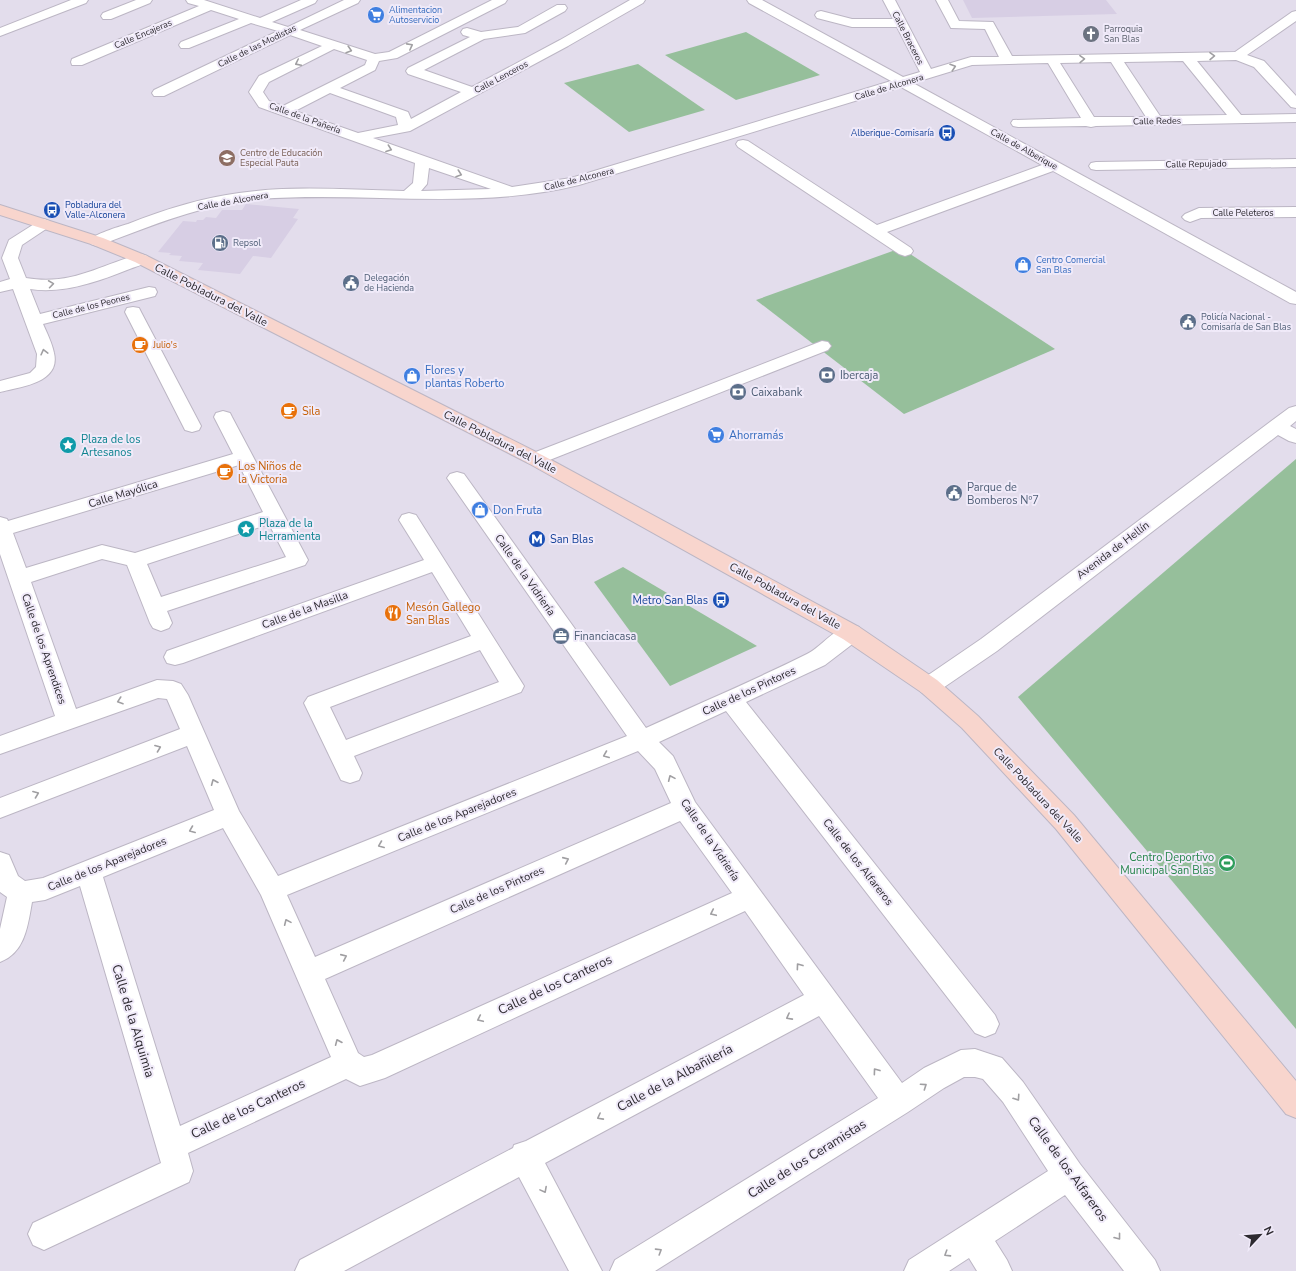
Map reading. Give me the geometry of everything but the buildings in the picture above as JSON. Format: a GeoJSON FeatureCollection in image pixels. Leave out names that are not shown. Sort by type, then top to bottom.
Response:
{"type":"FeatureCollection","features":[{"type":"Feature","properties":{"kind":"street"},"geometry":{"type":"LineString","coordinates":[[0,32],[82,0]]}},
{"type":"Feature","properties":{"kind":"street"},"geometry":{"type":"LineString","coordinates":[[107,16],[146,0]]}},
{"type":"Feature","properties":{"kind":"street"},"geometry":{"type":"LineString","coordinates":[[192,0],[374,58],[392,55],[501,0]]}},
{"type":"Feature","properties":{"kind":"street","name":"Calle de las Modistas"},"geometry":{"type":"LineString","coordinates":[[255,20],[311,0]]}},
{"type":"Feature","properties":{"kind":"street","name":"Calle de las Modistas"},"geometry":{"type":"LineString","coordinates":[[159,93],[354,0]]}},
{"type":"Feature","properties":{"kind":"street","name":"Calle Lenceros"},"geometry":{"type":"LineString","coordinates":[[358,138],[405,128],[564,43],[639,0]]}},
{"type":"Feature","properties":{"kind":"street","name":"Calle de Alberique"},"geometry":{"type":"LineString","coordinates":[[753,0],[1296,299]]}},
{"type":"Feature","properties":{"kind":"street","name":"Calle Braceros"},"geometry":{"type":"LineString","coordinates":[[889,0],[928,75]]}},
{"type":"Feature","properties":{"kind":"street"},"geometry":{"type":"LineString","coordinates":[[942,0],[955,25],[989,25],[1008,61]]}},
{"type":"Feature","properties":{"kind":"street"},"geometry":{"type":"LineString","coordinates":[[215,7],[236,2]]}},
{"type":"Feature","properties":{"kind":"street","name":"Calle Encajeras"},"geometry":{"type":"LineString","coordinates":[[77,62],[215,7]]}},
{"type":"Feature","properties":{"kind":"street"},"geometry":{"type":"LineString","coordinates":[[473,92],[413,71],[481,36],[521,30],[561,8]]}},
{"type":"Feature","properties":{"kind":"street"},"geometry":{"type":"LineString","coordinates":[[822,15],[852,24],[901,23]]}},
{"type":"Feature","properties":{"kind":"street"},"geometry":{"type":"LineString","coordinates":[[1238,56],[1296,15]]}},
{"type":"Feature","properties":{"kind":"street"},"geometry":{"type":"LineString","coordinates":[[185,45],[255,20]]}},
{"type":"Feature","properties":{"kind":"street"},"geometry":{"type":"LineString","coordinates":[[447,26],[481,36]]}},
{"type":"Feature","properties":{"kind":"street","name":"Calle de la Pañería"},"geometry":{"type":"LineString","coordinates":[[333,45],[264,79],[256,92],[264,104],[422,161],[514,192]]}},
{"type":"Feature","properties":{"kind":"street","name":"Calle de Alconera"},"geometry":{"type":"LineString","coordinates":[[96,241],[192,208],[258,195],[296,193],[474,195],[514,192],[574,182],[972,61],[1238,56],[1259,64],[1296,104]]}},
{"type":"Feature","properties":{"kind":"street"},"geometry":{"type":"LineString","coordinates":[[1187,57],[1237,119]]}},
{"type":"Feature","properties":{"kind":"street"},"geometry":{"type":"LineString","coordinates":[[284,111],[370,67],[374,58]]}},
{"type":"Feature","properties":{"kind":"street"},"geometry":{"type":"LineString","coordinates":[[1115,58],[1156,121]]}},
{"type":"Feature","properties":{"kind":"street"},"geometry":{"type":"LineString","coordinates":[[1052,60],[1091,123]]}},
{"type":"Feature","properties":{"kind":"street"},"geometry":{"type":"LineString","coordinates":[[329,88],[403,115],[405,128]]}},
{"type":"Feature","properties":{"kind":"street","name":"Calle Redes"},"geometry":{"type":"LineString","coordinates":[[1018,123],[1091,123],[1296,118]]}},
{"type":"Feature","properties":{"kind":"street"},"geometry":{"type":"LineString","coordinates":[[743,144],[905,251]]}},
{"type":"Feature","properties":{"kind":"street"},"geometry":{"type":"LineString","coordinates":[[408,195],[420,184],[422,161]]}},
{"type":"Feature","properties":{"kind":"street","name":"Calle Repujado"},"geometry":{"type":"LineString","coordinates":[[1096,166],[1296,163]]}},
{"type":"Feature","properties":{"kind":"street"},"geometry":{"type":"LineString","coordinates":[[876,231],[1054,166]]}},
{"type":"Feature","properties":{"kind":"street","name":"Calle Pobladura del Valle"},"geometry":{"type":"LineString","coordinates":[[0,210],[96,241],[141,259],[311,347],[535,459],[851,633],[929,686],[970,722],[1065,822],[1296,1104]]}},
{"type":"Feature","properties":{"kind":"street","name":"Calle Peleteros"},"geometry":{"type":"LineString","coordinates":[[1190,217],[1199,213],[1296,212]]}},
{"type":"Feature","properties":{"kind":"street"},"geometry":{"type":"LineString","coordinates":[[0,387],[36,377],[45,368],[46,354],[19,282],[5,255],[15,243],[44,224]]}},
{"type":"Feature","properties":{"kind":"street","name":"Calle Pobladura del Valle"},"geometry":{"type":"LineString","coordinates":[[19,282],[43,285],[73,281],[106,273],[141,259]]}},
{"type":"Feature","properties":{"kind":"street"},"geometry":{"type":"LineString","coordinates":[[0,287],[19,282]]}},
{"type":"Feature","properties":{"kind":"street","name":"Calle de los Peones"},"geometry":{"type":"LineString","coordinates":[[33,321],[149,292]]}},
{"type":"Feature","properties":{"kind":"street"},"geometry":{"type":"LineString","coordinates":[[133,312],[192,426]]}},
{"type":"Feature","properties":{"kind":"street"},"geometry":{"type":"LineString","coordinates":[[535,459],[822,346]]}},
{"type":"Feature","properties":{"kind":"street","name":"Avenida de Hellín"},"geometry":{"type":"LineString","coordinates":[[929,686],[989,645],[1296,412]]}},
{"type":"Feature","properties":{"kind":"street"},"geometry":{"type":"LineString","coordinates":[[135,560],[158,615],[298,560],[223,418]]}},
{"type":"Feature","properties":{"kind":"street"},"geometry":{"type":"LineString","coordinates":[[1277,426],[1296,437]]}},
{"type":"Feature","properties":{"kind":"street","name":"Calle Mayólica"},"geometry":{"type":"LineString","coordinates":[[1,527],[244,458]]}},
{"type":"Feature","properties":{"kind":"street","name":"Calle de la Vidriería"},"geometry":{"type":"LineString","coordinates":[[457,478],[642,740],[665,763],[685,808],[898,1102]]}},
{"type":"Feature","properties":{"kind":"street"},"geometry":{"type":"LineString","coordinates":[[19,578],[102,552],[135,560],[275,515]]}},
{"type":"Feature","properties":{"kind":"street"},"geometry":{"type":"LineString","coordinates":[[339,752],[513,686],[409,520]]}},
{"type":"Feature","properties":{"kind":"street","name":"Calle de los Aprendices"},"geometry":{"type":"LineString","coordinates":[[1,527],[68,719]]}},
{"type":"Feature","properties":{"kind":"street","name":"Calle de la Masilla"},"geometry":{"type":"LineString","coordinates":[[175,657],[436,563]]}},
{"type":"Feature","properties":{"kind":"street","name":"Calle de los Pintores"},"geometry":{"type":"LineString","coordinates":[[642,740],[817,659],[851,633]]}},
{"type":"Feature","properties":{"kind":"street"},"geometry":{"type":"LineString","coordinates":[[350,773],[316,703],[485,640]]}},
{"type":"Feature","properties":{"kind":"street"},"geometry":{"type":"LineString","coordinates":[[0,745],[68,719],[157,689],[173,690],[177,695],[228,815],[272,890],[308,973],[354,1068]]}},
{"type":"Feature","properties":{"kind":"street","name":"Calle de los Alfareros"},"geometry":{"type":"LineString","coordinates":[[731,700],[985,1024]]}},
{"type":"Feature","properties":{"kind":"street"},"geometry":{"type":"LineString","coordinates":[[0,808],[193,734]]}},
{"type":"Feature","properties":{"kind":"street","name":"Calle de los Aparejadores"},"geometry":{"type":"LineString","coordinates":[[272,890],[642,740]]}},
{"type":"Feature","properties":{"kind":"street","name":"Calle de los Pintores"},"geometry":{"type":"LineString","coordinates":[[308,973],[685,808]]}},
{"type":"Feature","properties":{"kind":"street","name":"Calle de los Aparejadores"},"geometry":{"type":"LineString","coordinates":[[21,893],[45,889],[228,815]]}},
{"type":"Feature","properties":{"kind":"street"},"geometry":{"type":"LineString","coordinates":[[0,863],[7,883],[21,893],[14,931],[0,950]]}},
{"type":"Feature","properties":{"kind":"street","name":"Calle de la Alquimia"},"geometry":{"type":"LineString","coordinates":[[89,872],[174,1158]]}},
{"type":"Feature","properties":{"kind":"street","name":"Calle de los Canteros"},"geometry":{"type":"LineString","coordinates":[[44,1234],[174,1158],[354,1068],[375,1068],[749,897]]}},
{"type":"Feature","properties":{"kind":"street","name":"Calle de la Albañilería"},"geometry":{"type":"LineString","coordinates":[[310,1271],[824,999]]}},
{"type":"Feature","properties":{"kind":"street","name":"Calle de los Ceramistas"},"geometry":{"type":"LineString","coordinates":[[626,1271],[898,1102],[934,1078],[961,1064],[975,1063],[992,1068]]}},
{"type":"Feature","properties":{"kind":"street","name":"Calle de los Alfareros"},"geometry":{"type":"LineString","coordinates":[[992,1068],[1014,1092],[1069,1175],[1144,1271]]}},
{"type":"Feature","properties":{"kind":"street"},"geometry":{"type":"LineString","coordinates":[[526,1156],[586,1271]]}},
{"type":"Feature","properties":{"kind":"street"},"geometry":{"type":"LineString","coordinates":[[920,1271],[1069,1175]]}},
{"type":"Feature","properties":{"kind":"street"},"geometry":{"type":"LineString","coordinates":[[974,1237],[996,1271]]}},
{"type":"Feature","properties":{"kind":"shaded area"},"geometry":{"type":"Polygon","coordinates":[[[963,0],[1106,0],[1117,14],[972,18],[963,0]]]}},
{"type":"Feature","properties":{"kind":"shaded area"},"geometry":{"type":"Polygon","coordinates":[[[246,204],[299,209],[293,218],[298,219],[271,258],[253,256],[240,274],[198,270],[203,263],[179,261],[182,256],[158,252],[183,221],[196,222],[197,220],[203,220],[206,217],[216,218],[222,210],[242,210],[246,204]]]}},
{"type":"Feature","properties":{"kind":"green space"},"geometry":{"type":"Polygon","coordinates":[[[746,32],[820,75],[736,100],[665,55],[746,32]]]}},
{"type":"Feature","properties":{"kind":"green space"},"geometry":{"type":"Polygon","coordinates":[[[638,64],[705,110],[629,132],[564,83],[638,64]]]}},
{"type":"Feature","properties":{"kind":"green space"},"geometry":{"type":"Polygon","coordinates":[[[901,248],[1055,349],[904,414],[756,300],[901,248]]]}},
{"type":"Feature","properties":{"kind":"green space","name":"Centro Deportivo Municipal San Blas"},"geometry":{"type":"Polygon","coordinates":[[[1296,459],[1296,1029],[1018,697],[1296,459]]]}},
{"type":"Feature","properties":{"kind":"green space"},"geometry":{"type":"Polygon","coordinates":[[[623,567],[757,646],[670,686],[594,582],[623,567]]]}},
{"type":"Feature","properties":{"kind":"place","name":"Alimentacion Autoservicio"},"geometry":{"type":"Point","coordinates":[376,15]}},
{"type":"Feature","properties":{"kind":"place","name":"Parroquia San Blas"},"geometry":{"type":"Point","coordinates":[1091,34]}},
{"type":"Feature","properties":{"kind":"place","name":"Alberique-Comisaría"},"geometry":{"type":"Point","coordinates":[947,133]}},
{"type":"Feature","properties":{"kind":"place","name":"Centro de Educación Especial Pauta"},"geometry":{"type":"Point","coordinates":[227,158]}},
{"type":"Feature","properties":{"kind":"place","name":"Pobladura del Valle-Alconera"},"geometry":{"type":"Point","coordinates":[52,210]}},
{"type":"Feature","properties":{"kind":"place","name":"Repsol"},"geometry":{"type":"Point","coordinates":[220,243]}},
{"type":"Feature","properties":{"kind":"place","name":"Centro Comercial San Blas"},"geometry":{"type":"Point","coordinates":[1023,265]}},
{"type":"Feature","properties":{"kind":"place","name":"Delegación de Hacienda"},"geometry":{"type":"Point","coordinates":[351,283]}},
{"type":"Feature","properties":{"kind":"place","name":"Policía Nacional - Comisaría de San Blas"},"geometry":{"type":"Point","coordinates":[1188,322]}},
{"type":"Feature","properties":{"kind":"place","name":"Julio's"},"geometry":{"type":"Point","coordinates":[140,345]}},
{"type":"Feature","properties":{"kind":"place","name":"Ibercaja"},"geometry":{"type":"Point","coordinates":[827,375]}},
{"type":"Feature","properties":{"kind":"place","name":"Flores y plantas Roberto"},"geometry":{"type":"Point","coordinates":[412,376]}},
{"type":"Feature","properties":{"kind":"place","name":"Caixabank"},"geometry":{"type":"Point","coordinates":[738,392]}},
{"type":"Feature","properties":{"kind":"place","name":"Sila"},"geometry":{"type":"Point","coordinates":[289,411]}},
{"type":"Feature","properties":{"kind":"place","name":"Ahorramás"},"geometry":{"type":"Point","coordinates":[716,435]}},
{"type":"Feature","properties":{"kind":"place","name":"Plaza de los Artesanos"},"geometry":{"type":"Point","coordinates":[68,445]}},
{"type":"Feature","properties":{"kind":"place","name":"Los Niños de la Victoria"},"geometry":{"type":"Point","coordinates":[225,472]}},
{"type":"Feature","properties":{"kind":"place","name":"Parque de Bomberos Nº7"},"geometry":{"type":"Point","coordinates":[954,493]}},
{"type":"Feature","properties":{"kind":"place","name":"Don Fruta"},"geometry":{"type":"Point","coordinates":[480,510]}},
{"type":"Feature","properties":{"kind":"place","name":"Plaza de la Herramienta"},"geometry":{"type":"Point","coordinates":[246,529]}},
{"type":"Feature","properties":{"kind":"place","name":"San Blas"},"geometry":{"type":"Point","coordinates":[537,539]}},
{"type":"Feature","properties":{"kind":"place","name":"Metro San Blas"},"geometry":{"type":"Point","coordinates":[721,600]}},
{"type":"Feature","properties":{"kind":"place","name":"Mesón Gallego San Blas"},"geometry":{"type":"Point","coordinates":[393,613]}},
{"type":"Feature","properties":{"kind":"place","name":"Financiacasa"},"geometry":{"type":"Point","coordinates":[561,636]}},
{"type":"Feature","properties":{"kind":"place","name":"Centro Deportivo Municipal San Blas"},"geometry":{"type":"Point","coordinates":[1227,863]}}]}
